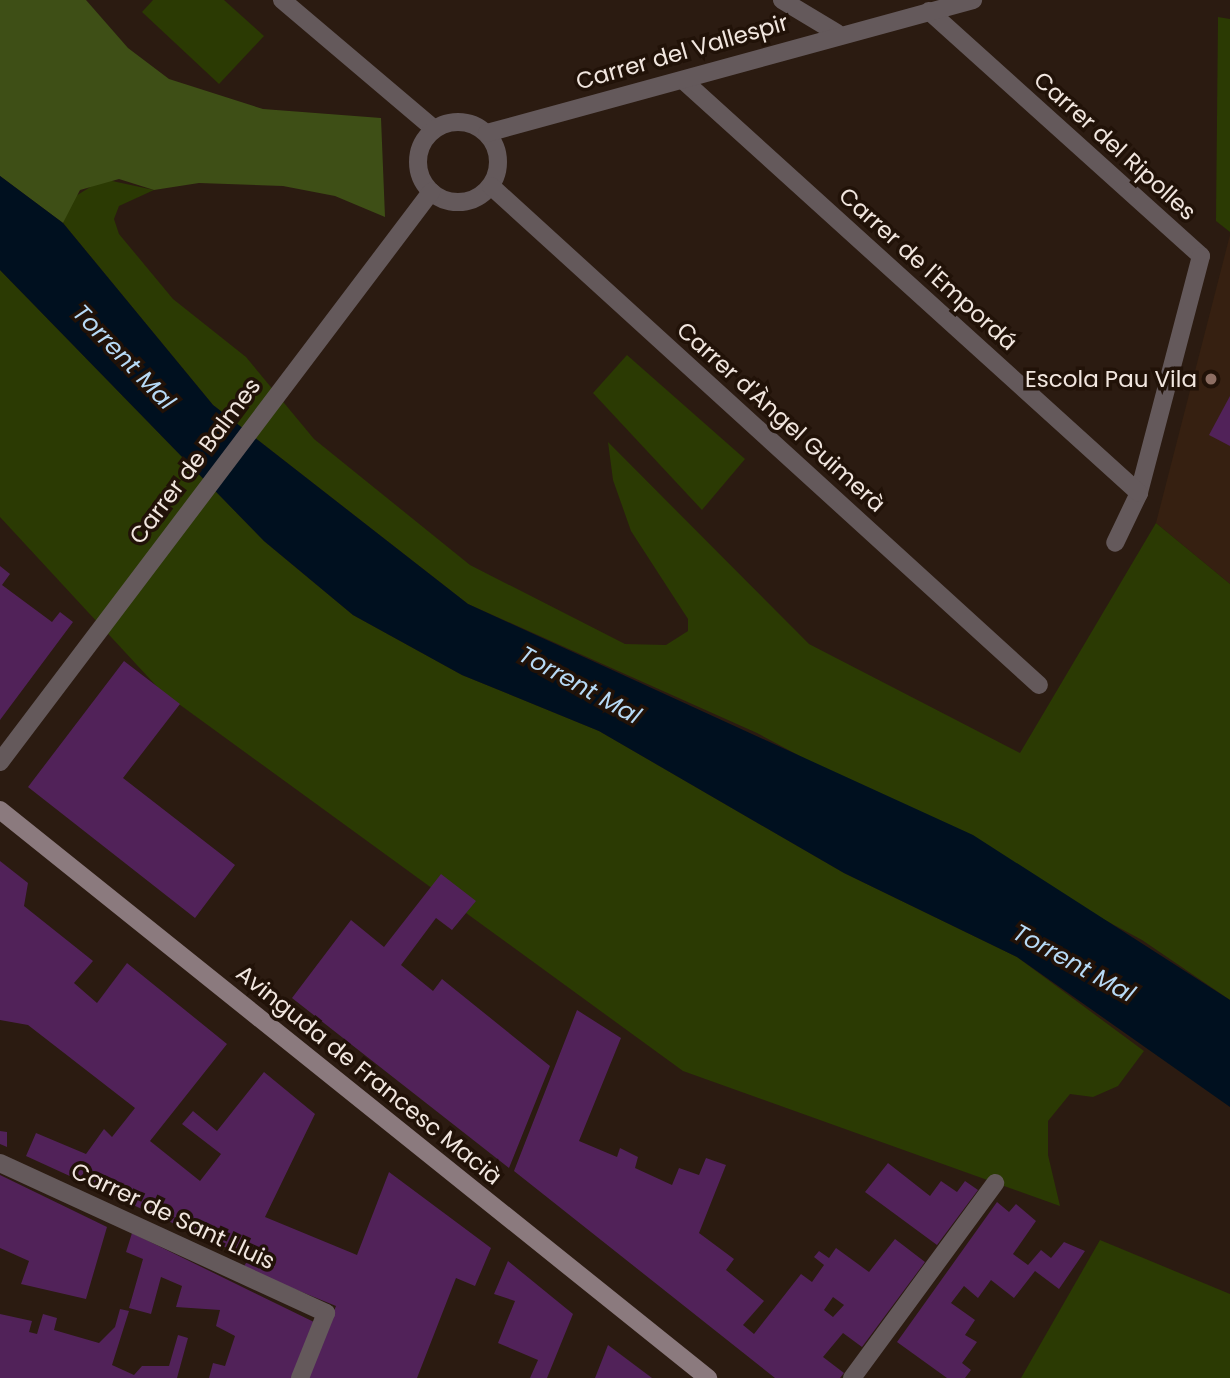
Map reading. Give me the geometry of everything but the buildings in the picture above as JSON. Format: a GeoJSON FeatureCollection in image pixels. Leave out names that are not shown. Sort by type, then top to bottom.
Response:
{"type":"FeatureCollection","features":[{"type":"Feature","properties":{"kind":"street"},"geometry":{"type":"LineString","coordinates":[[782,0],[837,33]]}},
{"type":"Feature","properties":{"kind":"street","name":"Carrer del Vallespir"},"geometry":{"type":"LineString","coordinates":[[486,133],[684,81],[837,33],[973,0]]}},
{"type":"Feature","properties":{"kind":"street"},"geometry":{"type":"LineString","coordinates":[[284,1],[434,129]]}},
{"type":"Feature","properties":{"kind":"street","name":"Carrer del Ripolles"},"geometry":{"type":"LineString","coordinates":[[929,11],[1201,256],[1139,493],[1115,543]]}},
{"type":"Feature","properties":{"kind":"street","name":"Carrer de l'Empordá"},"geometry":{"type":"LineString","coordinates":[[684,81],[1139,493]]}},
{"type":"Feature","properties":{"kind":"street"},"geometry":{"type":"LineString","coordinates":[[467,122],[486,133],[498,153],[491,186],[469,201],[431,192],[417,160],[434,129],[467,122]]}},
{"type":"Feature","properties":{"kind":"street","name":"Carrer d'Àngel Guimerà"},"geometry":{"type":"LineString","coordinates":[[491,186],[1039,684]]}},
{"type":"Feature","properties":{"kind":"street","name":"Carrer de Balmes"},"geometry":{"type":"LineString","coordinates":[[0,762],[92,636],[431,192]]}},
{"type":"Feature","properties":{"kind":"street","name":"Avinguda de Francesc Macià"},"geometry":{"type":"LineString","coordinates":[[0,810],[708,1378]]}},
{"type":"Feature","properties":{"kind":"street","name":"Carrer de Sant Lluis"},"geometry":{"type":"LineString","coordinates":[[0,1163],[326,1313],[300,1378]]}},
{"type":"Feature","properties":{"kind":"street"},"geometry":{"type":"LineString","coordinates":[[852,1378],[995,1183]]}},
{"type":"Feature","properties":{"kind":"shaded area","name":"Escola Pau Vila"},"geometry":{"type":"Polygon","coordinates":[[[1230,235],[1230,584],[1156,523],[1230,235]]]}},
{"type":"Feature","properties":{"kind":"green space"},"geometry":{"type":"Polygon","coordinates":[[[0,0],[86,0],[128,48],[169,79],[263,109],[381,118],[385,217],[335,196],[283,186],[199,183],[154,190],[119,179],[80,190],[63,223],[0,176],[0,0]]]}},
{"type":"Feature","properties":{"kind":"green space"},"geometry":{"type":"Polygon","coordinates":[[[153,0],[224,0],[264,36],[219,84],[142,12],[153,0]]]}},
{"type":"Feature","properties":{"kind":"green space"},"geometry":{"type":"Polygon","coordinates":[[[1218,17],[1230,19],[1230,232],[1216,221],[1218,17]]]}},
{"type":"Feature","properties":{"kind":"green space"},"geometry":{"type":"Polygon","coordinates":[[[103,179],[154,190],[119,206],[114,219],[119,234],[173,299],[246,357],[314,439],[470,565],[625,644],[666,645],[688,631],[688,619],[631,531],[613,480],[608,442],[809,644],[1020,753],[1156,523],[1230,584],[1230,1000],[1142,940],[757,733],[468,604],[213,405],[63,223],[71,199],[103,179]]]}},
{"type":"Feature","properties":{"kind":"green space"},"geometry":{"type":"Polygon","coordinates":[[[0,270],[264,541],[353,615],[462,675],[599,731],[844,873],[1017,957],[1144,1051],[1118,1086],[1093,1097],[1070,1094],[1048,1121],[1048,1155],[1060,1206],[683,1071],[161,691],[0,517],[0,270]]]}},
{"type":"Feature","properties":{"kind":"green space"},"geometry":{"type":"Polygon","coordinates":[[[627,355],[745,459],[702,510],[593,393],[627,355]]]}},
{"type":"Feature","properties":{"kind":"green space"},"geometry":{"type":"Polygon","coordinates":[[[1100,1240],[1230,1294],[1230,1378],[1021,1378],[1100,1240]]]}},
{"type":"Feature","properties":{"kind":"water","name":"Torrent Mal"},"geometry":{"type":"Polygon","coordinates":[[[0,176],[63,223],[213,405],[468,604],[973,835],[1230,1000],[1230,1107],[1017,957],[844,873],[599,731],[462,675],[353,615],[264,541],[0,270],[0,176]]]}},
{"type":"Feature","properties":{"kind":"place","name":"Escola Pau Vila"},"geometry":{"type":"Point","coordinates":[1211,379]}}]}
